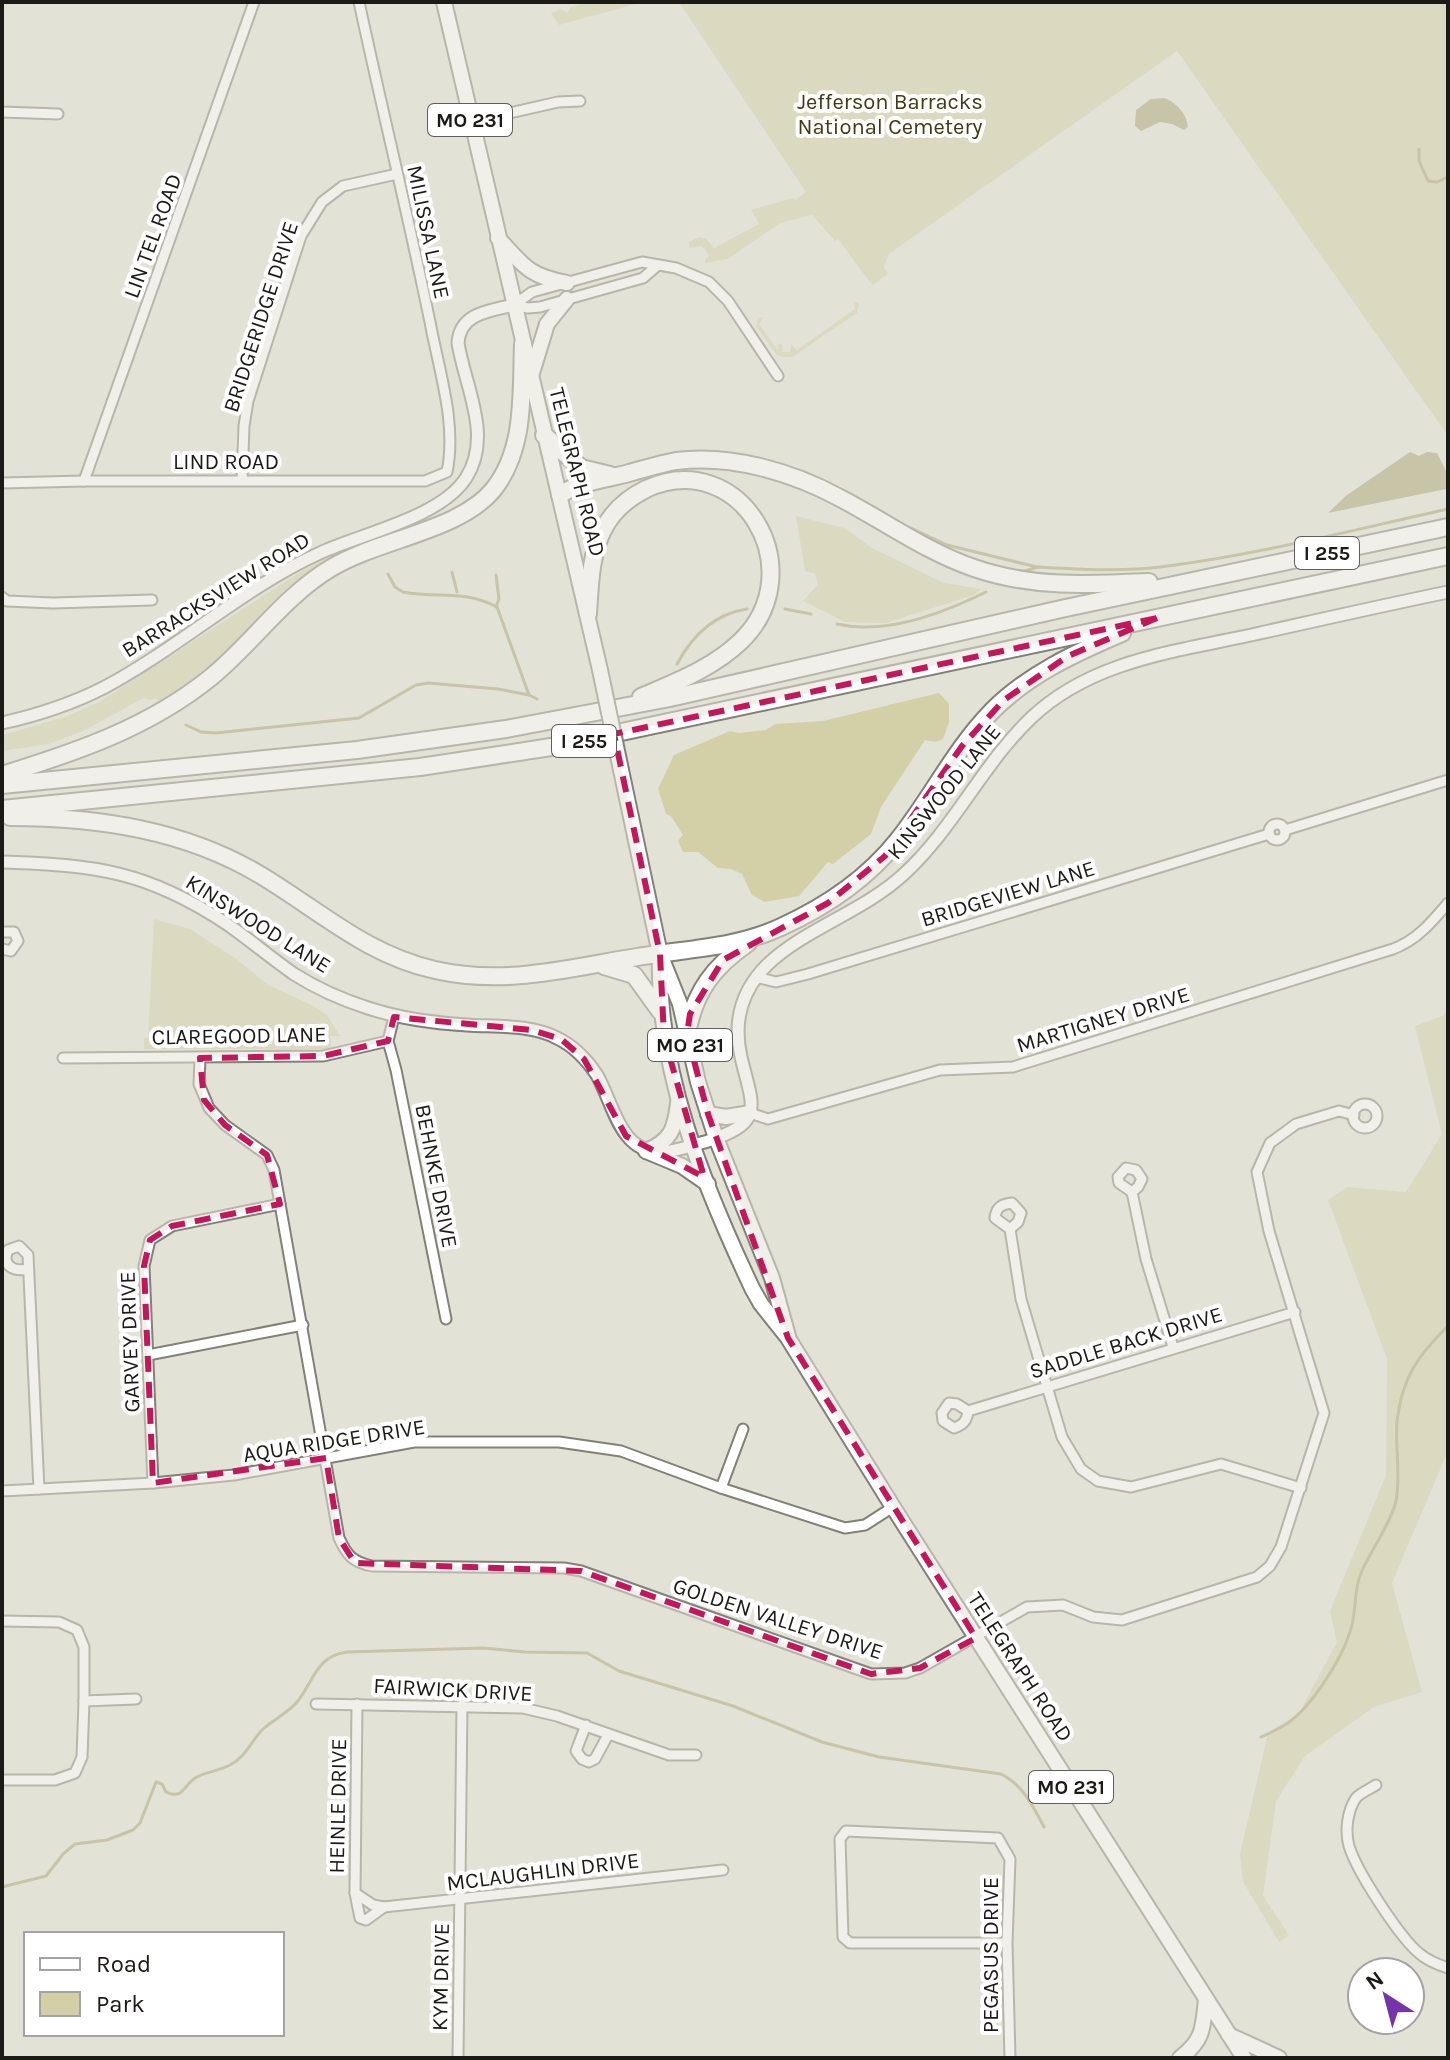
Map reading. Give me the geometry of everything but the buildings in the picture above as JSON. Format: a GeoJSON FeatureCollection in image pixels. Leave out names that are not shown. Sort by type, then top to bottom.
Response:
{"type":"FeatureCollection","features":[{"type":"Feature","properties":{"kind":"highway"},"geometry":{"type":"LineString","coordinates":[[2,775],[87,748],[150,719],[209,679],[297,593],[331,568],[377,545],[451,520],[482,501],[506,472],[515,447],[519,427],[523,344]]}},
{"type":"Feature","properties":{"kind":"highway"},"geometry":{"type":"LineString","coordinates":[[544,435],[581,468],[620,476]]}},
{"type":"Feature","properties":{"kind":"highway"},"geometry":{"type":"LineString","coordinates":[[560,495],[575,488],[678,461],[725,462],[767,470],[833,494],[932,552],[977,569],[1026,581],[1081,585],[1206,578]]}},
{"type":"Feature","properties":{"kind":"highway"},"geometry":{"type":"LineString","coordinates":[[588,614],[594,557],[603,529],[625,502],[650,487],[675,482],[713,487],[743,505],[763,532],[771,554],[772,586],[765,607],[747,635],[707,667],[614,709]]}},
{"type":"Feature","properties":{"kind":"highway","name":"I 255"},"geometry":{"type":"LineString","coordinates":[[2,785],[407,744],[614,709],[1448,527]]}},
{"type":"Feature","properties":{"kind":"highway","name":"I 255"},"geometry":{"type":"LineString","coordinates":[[2,809],[420,767],[506,755],[1448,556]]}},
{"type":"Feature","properties":{"kind":"highway"},"geometry":{"type":"LineString","coordinates":[[687,1034],[690,1014],[707,979],[723,960],[754,939],[828,903],[870,870],[897,841],[973,732],[1016,690],[1068,656],[1157,618]]}},
{"type":"Feature","properties":{"kind":"highway"},"geometry":{"type":"LineString","coordinates":[[2,817],[99,821],[166,835],[199,846],[258,874],[368,946],[421,967],[462,975],[506,977],[553,973],[754,939]]}},
{"type":"Feature","properties":{"kind":"highway"},"geometry":{"type":"LineString","coordinates":[[598,965],[634,975],[660,1011]]}},
{"type":"Feature","properties":{"kind":"main road","name":"TELEGRAPH ROAD"},"geometry":{"type":"LineString","coordinates":[[444,2],[588,614],[660,954],[674,987],[708,1114],[772,1278],[788,1338]]}},
{"type":"Feature","properties":{"kind":"main road"},"geometry":{"type":"LineString","coordinates":[[498,238],[532,273],[543,279],[567,283]]}},
{"type":"Feature","properties":{"kind":"main road"},"geometry":{"type":"LineString","coordinates":[[531,377],[547,324],[567,299]]}},
{"type":"Feature","properties":{"kind":"main road","name":"TELEGRAPH ROAD"},"geometry":{"type":"LineString","coordinates":[[660,954],[660,1011],[679,1099],[708,1184],[752,1288],[788,1338],[1244,2058]]}},
{"type":"Feature","properties":{"kind":"main road"},"geometry":{"type":"LineString","coordinates":[[646,1151],[672,1134],[679,1099]]}},
{"type":"Feature","properties":{"kind":"main road"},"geometry":{"type":"LineString","coordinates":[[708,1114],[726,1117],[750,1113]]}},
{"type":"Feature","properties":{"kind":"main road"},"geometry":{"type":"LineString","coordinates":[[646,1151],[682,1166],[708,1184]]}},
{"type":"Feature","properties":{"kind":"main road"},"geometry":{"type":"LineString","coordinates":[[1180,2058],[1197,2044],[1201,2035],[1206,1999]]}},
{"type":"Feature","properties":{"kind":"main road"},"geometry":{"type":"LineString","coordinates":[[1229,2034],[1279,2058]]}},
{"type":"Feature","properties":{"kind":"street","name":"LIN TEL ROAD"},"geometry":{"type":"LineString","coordinates":[[84,481],[254,2]]}},
{"type":"Feature","properties":{"kind":"street","name":"MILISSA LANE"},"geometry":{"type":"LineString","coordinates":[[359,2],[443,388],[451,439],[447,472]]}},
{"type":"Feature","properties":{"kind":"street"},"geometry":{"type":"LineString","coordinates":[[470,122],[558,102],[580,101]]}},
{"type":"Feature","properties":{"kind":"street"},"geometry":{"type":"LineString","coordinates":[[2,112],[58,114]]}},
{"type":"Feature","properties":{"kind":"street","name":"BRIDGERIDGE DRIVE"},"geometry":{"type":"LineString","coordinates":[[242,480],[248,401],[301,236],[322,202],[343,186],[397,174]]}},
{"type":"Feature","properties":{"kind":"street","name":"BARRACKSVIEW ROAD"},"geometry":{"type":"LineString","coordinates":[[2,723],[54,709],[105,687],[313,556],[420,514],[446,500],[466,478],[478,446],[477,424],[459,354],[459,331],[470,317],[514,305],[532,292],[642,262],[676,268],[709,282],[728,301],[778,376]]}},
{"type":"Feature","properties":{"kind":"street","name":"BARRACKSVIEW ROAD"},"geometry":{"type":"LineString","coordinates":[[514,305],[540,307],[643,278],[658,265]]}},
{"type":"Feature","properties":{"kind":"street","name":"LIND ROAD"},"geometry":{"type":"LineString","coordinates":[[2,483],[425,481],[447,472]]}},
{"type":"Feature","properties":{"kind":"street","name":"KINSWOOD LANE"},"geometry":{"type":"LineString","coordinates":[[750,1113],[753,1098],[742,1059],[738,1027],[741,1004],[756,977],[785,951],[865,905],[902,876],[937,839],[1014,736],[1049,703],[1112,667],[1448,592]]}},
{"type":"Feature","properties":{"kind":"street"},"geometry":{"type":"LineString","coordinates":[[2,597],[7,601],[53,603],[152,600]]}},
{"type":"Feature","properties":{"kind":"street","name":"BRIDGEVIEW LANE"},"geometry":{"type":"LineString","coordinates":[[756,977],[776,982],[808,974],[1269,834],[1274,824],[1285,830],[1448,780]]}},
{"type":"Feature","properties":{"kind":"street","name":"KINSWOOD LANE"},"geometry":{"type":"LineString","coordinates":[[2,862],[88,866],[137,877],[177,894],[229,925],[295,975],[351,1002],[394,1017],[524,1028],[561,1039],[592,1068],[626,1136],[646,1151]]}},
{"type":"Feature","properties":{"kind":"street","name":"MARTIGNEY DRIVE"},"geometry":{"type":"LineString","coordinates":[[750,1113],[768,1119],[940,1070],[1013,1067],[1393,949],[1406,944],[1426,928],[1448,903]]}},
{"type":"Feature","properties":{"kind":"street"},"geometry":{"type":"LineString","coordinates":[[2,932],[14,932],[18,941],[11,951],[2,949]]}},
{"type":"Feature","properties":{"kind":"street"},"geometry":{"type":"LineString","coordinates":[[388,1041],[394,1017]]}},
{"type":"Feature","properties":{"kind":"street","name":"CLAREGOOD LANE"},"geometry":{"type":"LineString","coordinates":[[63,1058],[323,1056],[388,1041]]}},
{"type":"Feature","properties":{"kind":"street","name":"BEHNKE DRIVE"},"geometry":{"type":"LineString","coordinates":[[388,1041],[446,1319]]}},
{"type":"Feature","properties":{"kind":"street","name":"GOLDEN VALLEY DRIVE"},"geometry":{"type":"LineString","coordinates":[[200,1058],[199,1084],[204,1100],[225,1125],[267,1155],[274,1170],[339,1538],[355,1563],[372,1566],[573,1569],[871,1674],[905,1673],[920,1668],[1027,1607],[1063,1605],[1093,1617],[1122,1620],[1257,1577],[1276,1557],[1324,1413],[1264,1212],[1257,1183],[1259,1161],[1270,1143],[1296,1124],[1339,1111],[1354,1115]]}},
{"type":"Feature","properties":{"kind":"street"},"geometry":{"type":"LineString","coordinates":[[646,1151],[664,1152],[716,1138],[738,1128],[750,1113]]}},
{"type":"Feature","properties":{"kind":"street"},"geometry":{"type":"LineString","coordinates":[[1132,1192],[1146,1259],[1173,1347]]}},
{"type":"Feature","properties":{"kind":"street","name":"GARVEY DRIVE"},"geometry":{"type":"LineString","coordinates":[[153,1483],[144,1266],[150,1240],[172,1226],[280,1204]]}},
{"type":"Feature","properties":{"kind":"street"},"geometry":{"type":"LineString","coordinates":[[1010,1229],[1021,1299],[1062,1437],[1074,1462],[1098,1481],[1131,1487],[1221,1464],[1301,1488]]}},
{"type":"Feature","properties":{"kind":"street"},"geometry":{"type":"LineString","coordinates":[[28,1269],[39,1489]]}},
{"type":"Feature","properties":{"kind":"street","name":"SADDLE BACK DRIVE"},"geometry":{"type":"LineString","coordinates":[[968,1411],[1295,1312]]}},
{"type":"Feature","properties":{"kind":"street"},"geometry":{"type":"LineString","coordinates":[[148,1355],[303,1325]]}},
{"type":"Feature","properties":{"kind":"street"},"geometry":{"type":"LineString","coordinates":[[721,1488],[743,1429]]}},
{"type":"Feature","properties":{"kind":"street","name":"AQUA RIDGE DRIVE"},"geometry":{"type":"LineString","coordinates":[[2,1491],[153,1483],[234,1475],[414,1442],[559,1442],[621,1451],[721,1488],[845,1528],[865,1525],[893,1507]]}},
{"type":"Feature","properties":{"kind":"street"},"geometry":{"type":"LineString","coordinates":[[2,1621],[59,1622],[77,1630],[84,1647],[82,1757],[75,1773],[55,1780],[2,1780]]}},
{"type":"Feature","properties":{"kind":"street"},"geometry":{"type":"LineString","coordinates":[[84,1701],[136,1699]]}},
{"type":"Feature","properties":{"kind":"street","name":"FAIRWICK DRIVE"},"geometry":{"type":"LineString","coordinates":[[316,1704],[523,1708],[586,1725],[669,1755],[696,1755]]}},
{"type":"Feature","properties":{"kind":"street","name":"HEINLE DRIVE"},"geometry":{"type":"LineString","coordinates":[[357,1704],[355,1893],[368,1902]]}},
{"type":"Feature","properties":{"kind":"street","name":"KYM DRIVE"},"geometry":{"type":"LineString","coordinates":[[458,2058],[462,1705]]}},
{"type":"Feature","properties":{"kind":"street"},"geometry":{"type":"LineString","coordinates":[[586,1725],[576,1751],[582,1759],[589,1762],[595,1759],[608,1735]]}},
{"type":"Feature","properties":{"kind":"street"},"geometry":{"type":"LineString","coordinates":[[1376,1785],[1357,1797],[1350,1810],[1347,1825],[1349,1844],[1357,1865],[1403,1937],[1421,1955],[1448,1968]]}},
{"type":"Feature","properties":{"kind":"street","name":"PEGASUS DRIVE"},"geometry":{"type":"LineString","coordinates":[[1007,1943],[850,1943],[843,1937],[840,1839],[846,1831],[998,1838],[1010,1859],[1007,1943],[1010,2058]]}},
{"type":"Feature","properties":{"kind":"street","name":"MCLAUGHLIN DRIVE"},"geometry":{"type":"LineString","coordinates":[[368,1902],[384,1907],[723,1870]]}},
{"type":"Feature","properties":{"kind":"street"},"geometry":{"type":"LineString","coordinates":[[355,1893],[360,1918],[366,1920],[384,1907]]}},
{"type":"Feature","properties":{"kind":"highlighted area"},"geometry":{"type":"Polygon","coordinates":[[[1157,618],[1068,656],[1004,700],[962,746],[885,856],[828,903],[723,960],[690,1014],[687,1034],[708,1114],[788,1338],[976,1638],[920,1668],[871,1674],[581,1571],[355,1563],[339,1538],[326,1458],[153,1483],[144,1266],[150,1240],[172,1226],[280,1204],[267,1155],[225,1125],[204,1100],[200,1058],[323,1056],[388,1041],[394,1017],[532,1030],[561,1039],[584,1059],[626,1136],[704,1177],[664,1037],[660,954],[614,734],[1157,618]]]}},
{"type":"Feature","properties":{"kind":"green space"},"geometry":{"type":"Polygon","coordinates":[[[586,2],[643,2],[559,25],[551,13],[561,9],[567,13],[571,7],[586,2]]]}},
{"type":"Feature","properties":{"kind":"green space","name":"Jefferson Barracks National Cemetery"},"geometry":{"type":"Polygon","coordinates":[[[671,2],[1448,2],[1448,436],[1177,51],[889,254],[884,267],[888,274],[872,285],[838,239],[835,241],[812,215],[780,223],[728,259],[705,263],[709,256],[702,246],[689,248],[689,242],[699,237],[706,239],[714,248],[759,224],[751,210],[795,200],[806,192],[681,5],[671,2]]]}},
{"type":"Feature","properties":{"kind":"green space"},"geometry":{"type":"Polygon","coordinates":[[[853,301],[859,303],[857,313],[792,357],[776,354],[756,326],[758,318],[764,317],[759,324],[776,348],[779,349],[778,345],[782,343],[783,352],[790,352],[791,344],[797,350],[855,309],[853,301]]]}},
{"type":"Feature","properties":{"kind":"green space"},"geometry":{"type":"Polygon","coordinates":[[[796,516],[844,528],[872,548],[944,583],[981,589],[974,595],[886,623],[845,622],[803,601],[818,584],[815,574],[805,571],[796,516]]]}},
{"type":"Feature","properties":{"kind":"green space"},"geometry":{"type":"Polygon","coordinates":[[[359,546],[295,585],[196,677],[160,704],[156,698],[144,698],[83,731],[49,744],[2,751],[2,735],[65,717],[101,701],[297,574],[322,560],[359,546]]]}},
{"type":"Feature","properties":{"kind":"green space"},"geometry":{"type":"Polygon","coordinates":[[[939,693],[949,704],[949,722],[943,739],[935,742],[925,740],[881,807],[871,834],[833,864],[828,862],[799,896],[765,902],[752,895],[742,874],[718,868],[698,852],[683,852],[678,841],[683,835],[671,816],[666,814],[658,789],[674,755],[730,731],[739,733],[766,730],[775,724],[823,721],[939,693]]]}},
{"type":"Feature","properties":{"kind":"green space"},"geometry":{"type":"Polygon","coordinates":[[[154,919],[190,929],[238,960],[268,985],[327,1015],[340,1036],[330,1036],[332,1049],[144,1049],[144,1038],[148,1037],[154,919]]]}},
{"type":"Feature","properties":{"kind":"green space"},"geometry":{"type":"Polygon","coordinates":[[[1448,1009],[1448,1451],[1392,1583],[1422,1692],[1374,1707],[1305,1756],[1276,1801],[1263,1896],[1289,1935],[1279,1942],[1243,1882],[1240,1854],[1268,1733],[1299,1713],[1337,1642],[1330,1611],[1386,1475],[1387,1359],[1328,1200],[1347,1187],[1406,1192],[1442,1134],[1415,1026],[1442,1016],[1448,1009]]]}},
{"type":"Feature","properties":{"kind":"shaded area"},"geometry":{"type":"Polygon","coordinates":[[[1164,98],[1180,109],[1188,127],[1184,130],[1160,122],[1141,131],[1135,126],[1136,110],[1151,99],[1164,98]]]}},
{"type":"Feature","properties":{"kind":"shaded area"},"geometry":{"type":"Polygon","coordinates":[[[1410,452],[1419,456],[1427,452],[1437,453],[1448,475],[1446,489],[1328,513],[1347,495],[1410,452]]]}},
{"type":"Feature","properties":{"kind":"waterway"},"geometry":{"type":"LineString","coordinates":[[1419,149],[1419,161],[1428,181],[1437,182],[1448,177]]}},
{"type":"Feature","properties":{"kind":"waterway"},"geometry":{"type":"LineString","coordinates":[[1025,571],[1038,567],[1130,569],[1196,562],[1448,509]]}},
{"type":"Feature","properties":{"kind":"waterway"},"geometry":{"type":"LineString","coordinates":[[911,528],[947,545],[1037,567]]}},
{"type":"Feature","properties":{"kind":"waterway"},"geometry":{"type":"LineString","coordinates":[[452,572],[457,592]]}},
{"type":"Feature","properties":{"kind":"waterway"},"geometry":{"type":"LineString","coordinates":[[388,574],[395,587],[403,592],[462,596],[497,607],[529,695],[537,699]]}},
{"type":"Feature","properties":{"kind":"waterway"},"geometry":{"type":"LineString","coordinates":[[496,575],[499,599],[496,607]]}},
{"type":"Feature","properties":{"kind":"waterway"},"geometry":{"type":"LineString","coordinates":[[837,624],[856,627],[894,625],[932,615],[986,592]]}},
{"type":"Feature","properties":{"kind":"waterway"},"geometry":{"type":"LineString","coordinates":[[677,664],[705,628],[724,616],[747,609]]}},
{"type":"Feature","properties":{"kind":"waterway"},"geometry":{"type":"LineString","coordinates":[[785,609],[811,614]]}},
{"type":"Feature","properties":{"kind":"waterway"},"geometry":{"type":"LineString","coordinates":[[186,725],[201,732],[216,733],[359,718],[416,685],[428,683],[529,695]]}},
{"type":"Feature","properties":{"kind":"waterway"},"geometry":{"type":"LineString","coordinates":[[1261,1737],[1288,1723],[1307,1706],[1325,1682],[1346,1643],[1361,1573],[1396,1501],[1397,1421],[1403,1392],[1420,1357],[1448,1326]]}},
{"type":"Feature","properties":{"kind":"waterway"},"geometry":{"type":"LineString","coordinates":[[2,1887],[46,1876],[75,1844],[107,1840],[133,1830],[140,1823],[156,1782],[162,1784],[166,1792],[176,1794],[195,1778],[236,1762],[263,1729],[297,1702],[322,1664],[337,1654],[347,1652],[483,1648],[587,1653],[619,1671],[733,1706],[822,1742],[879,1757],[1001,1774],[1021,1790],[1044,1827]]}}]}
